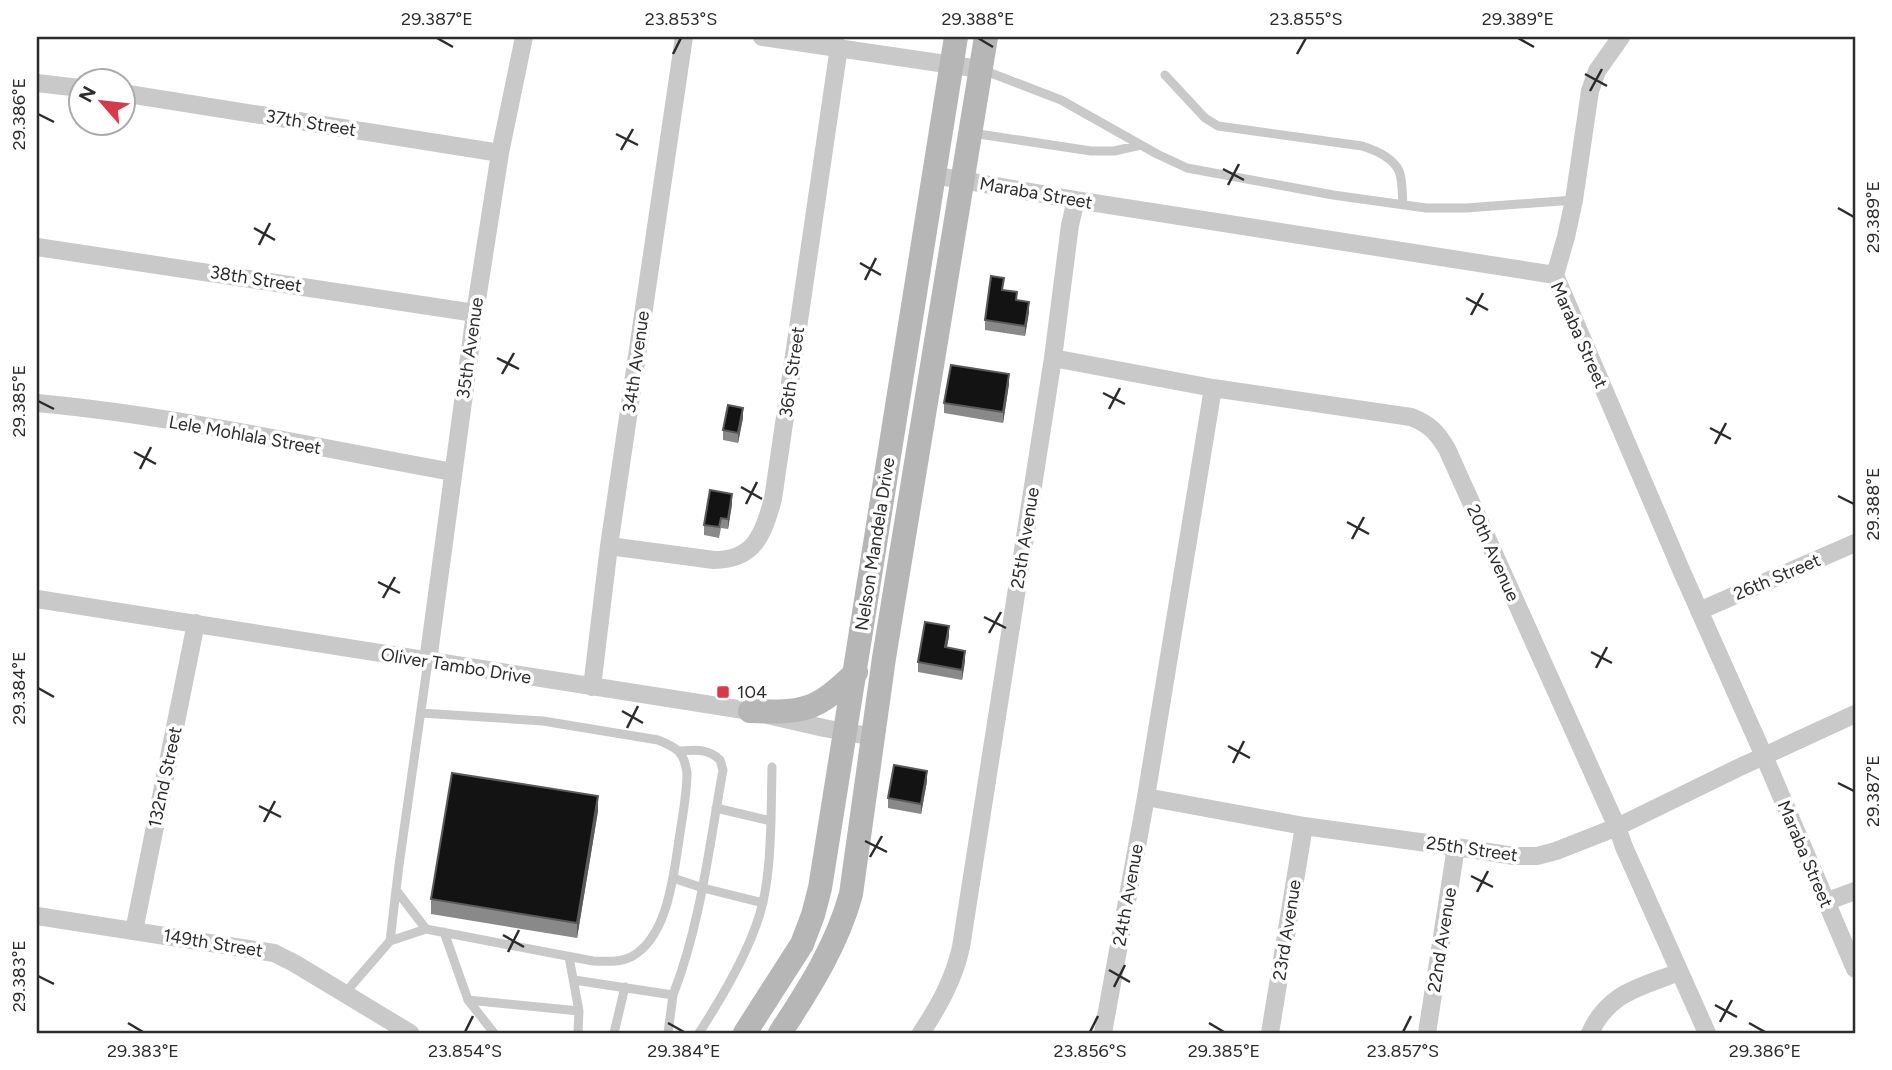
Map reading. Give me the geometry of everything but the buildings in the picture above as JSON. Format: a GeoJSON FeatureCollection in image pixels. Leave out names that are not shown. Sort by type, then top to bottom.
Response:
{"type":"FeatureCollection","features":[{"type":"Feature","properties":{"kind":"main road","name":"Nelson Mandela Drive"},"geometry":{"type":"LineString","coordinates":[[745,1033],[802,944],[820,888],[956,37]]}},
{"type":"Feature","properties":{"kind":"main road","name":"Nelson Mandela Drive"},"geometry":{"type":"LineString","coordinates":[[780,1033],[833,946],[844,918],[855,873],[886,645],[986,37]]}},
{"type":"Feature","properties":{"kind":"main road"},"geometry":{"type":"LineString","coordinates":[[750,711],[782,713],[807,708],[828,698],[856,672]]}},
{"type":"Feature","properties":{"kind":"street","name":"35th Avenue"},"geometry":{"type":"LineString","coordinates":[[428,661],[475,313],[500,153],[524,37]]}},
{"type":"Feature","properties":{"kind":"street","name":"34th Avenue"},"geometry":{"type":"LineString","coordinates":[[592,687],[609,546],[684,37]]}},
{"type":"Feature","properties":{"kind":"street"},"geometry":{"type":"LineString","coordinates":[[762,37],[980,69]]}},
{"type":"Feature","properties":{"kind":"street"},"geometry":{"type":"LineString","coordinates":[[1555,275],[1574,200],[1590,90],[1597,71],[1621,37]]}},
{"type":"Feature","properties":{"kind":"street","name":"36th Street"},"geometry":{"type":"LineString","coordinates":[[609,546],[728,560],[743,554],[754,545],[765,529],[773,499],[839,47]]}},
{"type":"Feature","properties":{"kind":"street"},"geometry":{"type":"LineString","coordinates":[[37,83],[66,86]]}},
{"type":"Feature","properties":{"kind":"street","name":"37th Street"},"geometry":{"type":"LineString","coordinates":[[136,95],[500,153]]}},
{"type":"Feature","properties":{"kind":"street","name":"Maraba Street"},"geometry":{"type":"LineString","coordinates":[[933,175],[1555,275],[1855,969]]}},
{"type":"Feature","properties":{"kind":"street","name":"25th Avenue"},"geometry":{"type":"LineString","coordinates":[[921,1033],[948,989],[961,947],[1053,358],[1070,225],[1076,200]]}},
{"type":"Feature","properties":{"kind":"street","name":"38th Street"},"geometry":{"type":"LineString","coordinates":[[37,247],[475,313]]}},
{"type":"Feature","properties":{"kind":"street","name":"20th Avenue"},"geometry":{"type":"LineString","coordinates":[[1053,358],[1213,388],[1411,417],[1423,422],[1438,435],[1617,827],[1707,1033]]}},
{"type":"Feature","properties":{"kind":"street","name":"24th Avenue"},"geometry":{"type":"LineString","coordinates":[[1103,1033],[1146,797],[1213,388]]}},
{"type":"Feature","properties":{"kind":"street","name":"Lele Mohlala Street"},"geometry":{"type":"LineString","coordinates":[[37,403],[80,407],[212,428],[453,472]]}},
{"type":"Feature","properties":{"kind":"street","name":"26th Street"},"geometry":{"type":"LineString","coordinates":[[1699,611],[1855,543]]}},
{"type":"Feature","properties":{"kind":"street","name":"Oliver Tambo Drive"},"geometry":{"type":"LineString","coordinates":[[37,599],[750,711],[874,737]]}},
{"type":"Feature","properties":{"kind":"street","name":"132nd Street"},"geometry":{"type":"LineString","coordinates":[[134,931],[197,623]]}},
{"type":"Feature","properties":{"kind":"street","name":"25th Street"},"geometry":{"type":"LineString","coordinates":[[1146,797],[1304,826],[1514,856],[1537,856],[1617,827],[1855,714]]}},
{"type":"Feature","properties":{"kind":"street","name":"23rd Avenue"},"geometry":{"type":"LineString","coordinates":[[1270,1033],[1304,826]]}},
{"type":"Feature","properties":{"kind":"street","name":"22nd Avenue"},"geometry":{"type":"LineString","coordinates":[[1427,1033],[1456,847]]}},
{"type":"Feature","properties":{"kind":"street"},"geometry":{"type":"LineString","coordinates":[[1825,902],[1855,891]]}},
{"type":"Feature","properties":{"kind":"street","name":"149th Street"},"geometry":{"type":"LineString","coordinates":[[37,916],[274,953],[410,1033]]}},
{"type":"Feature","properties":{"kind":"street"},"geometry":{"type":"LineString","coordinates":[[1590,1033],[1602,1010],[1620,995],[1679,972]]}},
{"type":"Feature","properties":{"kind":"lane"},"geometry":{"type":"LineString","coordinates":[[980,69],[1061,100],[1187,168],[1333,195],[1426,208],[1466,208],[1574,200]]}},
{"type":"Feature","properties":{"kind":"lane"},"geometry":{"type":"LineString","coordinates":[[1165,75],[1205,118],[1218,126],[1362,146],[1372,150],[1391,161],[1400,172],[1403,205]]}},
{"type":"Feature","properties":{"kind":"lane"},"geometry":{"type":"LineString","coordinates":[[970,133],[1091,151],[1114,151],[1141,145]]}},
{"type":"Feature","properties":{"kind":"lane"},"geometry":{"type":"LineString","coordinates":[[390,941],[428,661]]}},
{"type":"Feature","properties":{"kind":"lane"},"geometry":{"type":"LineString","coordinates":[[345,993],[390,941],[426,929],[569,957],[617,961],[630,957],[645,946],[657,929],[666,905],[673,878],[687,785],[685,761],[680,751],[658,740],[566,724],[421,713]]}},
{"type":"Feature","properties":{"kind":"lane"},"geometry":{"type":"LineString","coordinates":[[668,1033],[673,995],[691,941],[703,888],[723,770],[720,760],[704,750],[680,751]]}},
{"type":"Feature","properties":{"kind":"lane"},"geometry":{"type":"LineString","coordinates":[[699,1033],[733,975],[763,903],[769,862],[772,767]]}},
{"type":"Feature","properties":{"kind":"lane"},"geometry":{"type":"LineString","coordinates":[[716,808],[771,821]]}},
{"type":"Feature","properties":{"kind":"lane"},"geometry":{"type":"LineString","coordinates":[[673,878],[763,903]]}},
{"type":"Feature","properties":{"kind":"lane"},"geometry":{"type":"LineString","coordinates":[[396,890],[426,929]]}},
{"type":"Feature","properties":{"kind":"lane"},"geometry":{"type":"LineString","coordinates":[[444,932],[468,1000],[494,1033]]}},
{"type":"Feature","properties":{"kind":"lane"},"geometry":{"type":"LineString","coordinates":[[569,957],[579,1011],[578,1033]]}},
{"type":"Feature","properties":{"kind":"lane"},"geometry":{"type":"LineString","coordinates":[[574,980],[673,995]]}},
{"type":"Feature","properties":{"kind":"lane"},"geometry":{"type":"LineString","coordinates":[[614,1033],[625,987]]}},
{"type":"Feature","properties":{"kind":"lane"},"geometry":{"type":"LineString","coordinates":[[468,1000],[579,1011]]}},
{"type":"Feature","properties":{"kind":"place","name":"104"},"geometry":{"type":"Point","coordinates":[723,692]}}]}
